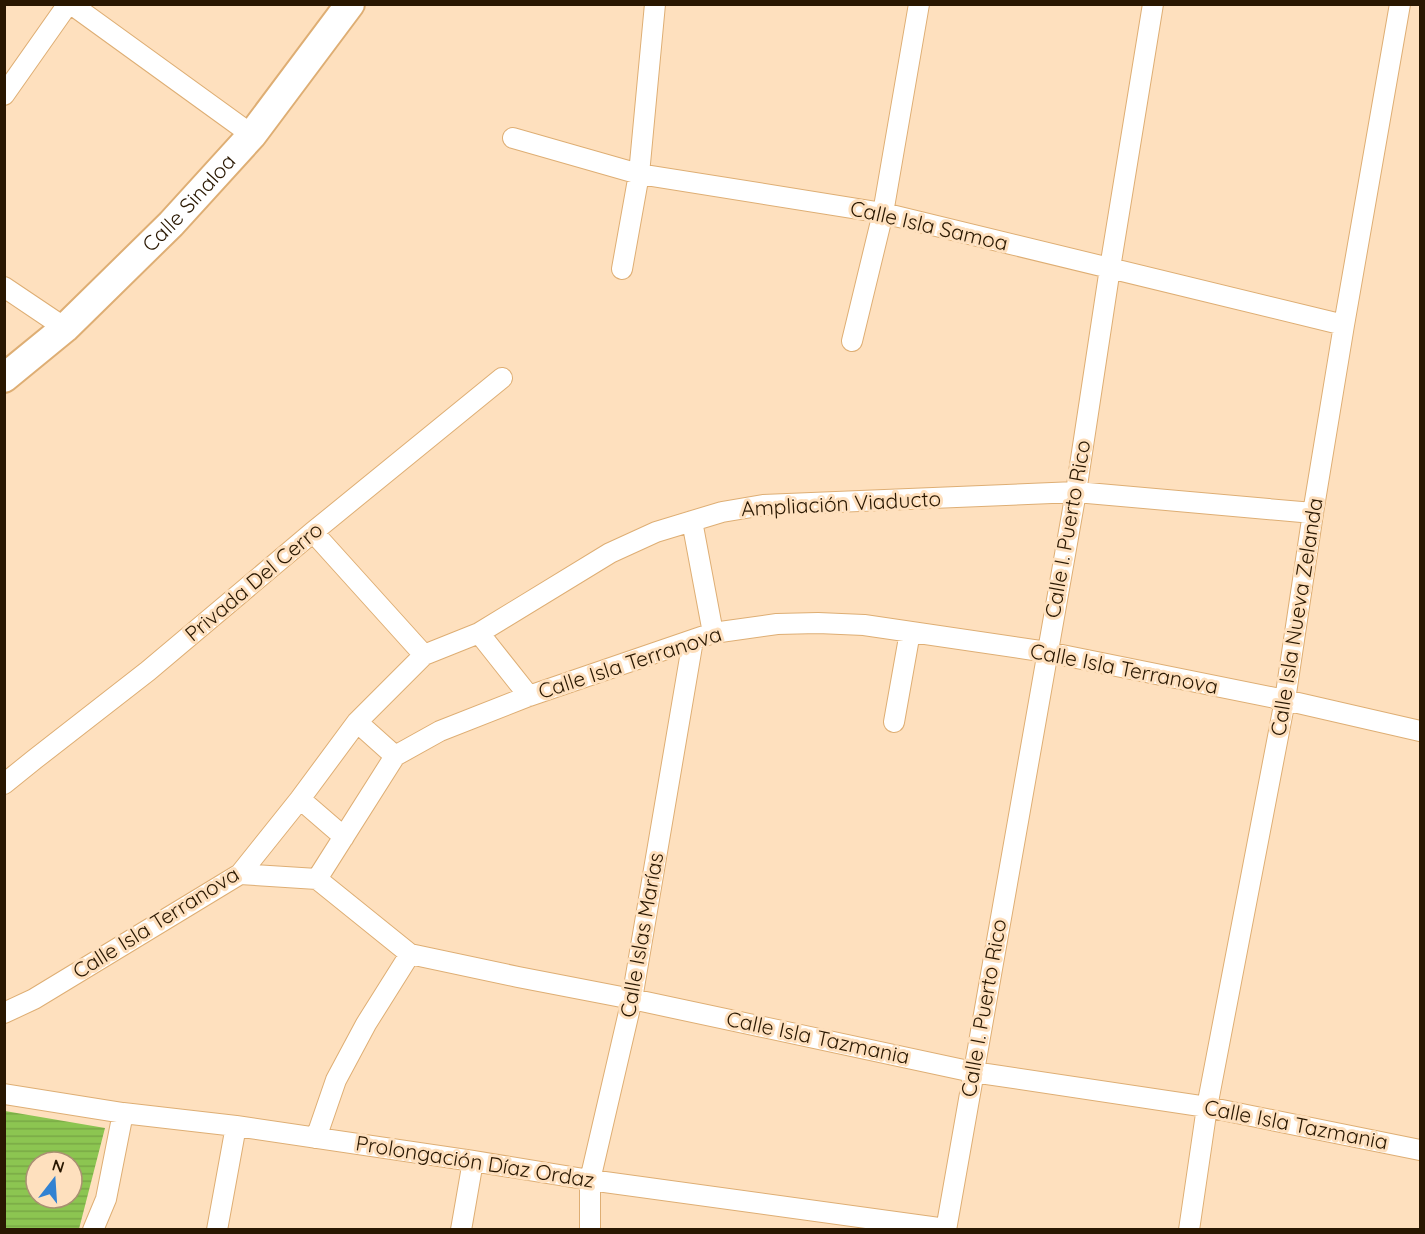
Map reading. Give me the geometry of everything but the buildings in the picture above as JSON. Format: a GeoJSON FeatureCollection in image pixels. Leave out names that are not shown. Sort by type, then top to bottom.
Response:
{"type":"FeatureCollection","features":[{"type":"Feature","properties":{"kind":"main road","name":"Calle Sinaloa"},"geometry":{"type":"LineString","coordinates":[[4,378],[65,328],[171,224],[252,135],[350,4]]}},
{"type":"Feature","properties":{"kind":"street"},"geometry":{"type":"LineString","coordinates":[[4,95],[70,4],[252,135]]}},
{"type":"Feature","properties":{"kind":"street"},"geometry":{"type":"LineString","coordinates":[[622,269],[639,174],[655,4]]}},
{"type":"Feature","properties":{"kind":"street"},"geometry":{"type":"LineString","coordinates":[[852,341],[883,213],[919,4]]}},
{"type":"Feature","properties":{"kind":"street","name":"Calle I. Puerto Rico"},"geometry":{"type":"LineString","coordinates":[[946,1229],[1076,492],[1153,4]]}},
{"type":"Feature","properties":{"kind":"street","name":"Calle Isla Nueva Zelanda"},"geometry":{"type":"LineString","coordinates":[[1189,1230],[1207,1107],[1285,700],[1344,325],[1400,4]]}},
{"type":"Feature","properties":{"kind":"street","name":"Calle Isla Samoa"},"geometry":{"type":"LineString","coordinates":[[513,138],[639,174],[883,213],[1344,325]]}},
{"type":"Feature","properties":{"kind":"street"},"geometry":{"type":"LineString","coordinates":[[4,287],[65,328]]}},
{"type":"Feature","properties":{"kind":"street","name":"Privada Del Cerro"},"geometry":{"type":"LineString","coordinates":[[4,784],[156,664],[502,378]]}},
{"type":"Feature","properties":{"kind":"street","name":"Ampliación Viaducto"},"geometry":{"type":"LineString","coordinates":[[357,722],[424,655],[479,633],[610,553],[656,532],[722,512],[763,505],[1076,492],[1313,513]]}},
{"type":"Feature","properties":{"kind":"street"},"geometry":{"type":"LineString","coordinates":[[693,521],[712,633]]}},
{"type":"Feature","properties":{"kind":"street"},"geometry":{"type":"LineString","coordinates":[[313,532],[424,655]]}},
{"type":"Feature","properties":{"kind":"street","name":"Calle Isla Terranova"},"geometry":{"type":"LineString","coordinates":[[395,756],[440,731],[529,696],[712,633],[777,624],[818,623],[864,625],[1047,652],[1285,700],[1420,731]]}},
{"type":"Feature","properties":{"kind":"street"},"geometry":{"type":"LineString","coordinates":[[894,722],[910,632]]}},
{"type":"Feature","properties":{"kind":"street"},"geometry":{"type":"LineString","coordinates":[[479,633],[529,696]]}},
{"type":"Feature","properties":{"kind":"street","name":"Calle Islas Marías"},"geometry":{"type":"LineString","coordinates":[[590,1230],[590,1180],[632,999],[693,640]]}},
{"type":"Feature","properties":{"kind":"street"},"geometry":{"type":"LineString","coordinates":[[240,874],[317,879],[395,756],[357,722]]}},
{"type":"Feature","properties":{"kind":"street","name":"Calle Isla Terranova"},"geometry":{"type":"LineString","coordinates":[[4,1013],[44,993],[240,874],[357,722]]}},
{"type":"Feature","properties":{"kind":"street"},"geometry":{"type":"LineString","coordinates":[[300,799],[344,837]]}},
{"type":"Feature","properties":{"kind":"street","name":"Calle Isla Tazmania"},"geometry":{"type":"LineString","coordinates":[[317,879],[410,954],[973,1072],[1207,1107],[1420,1150]]}},
{"type":"Feature","properties":{"kind":"street"},"geometry":{"type":"LineString","coordinates":[[316,1138],[336,1080],[366,1024],[410,954]]}},
{"type":"Feature","properties":{"kind":"street","name":"Prolongación Díaz Ordaz"},"geometry":{"type":"LineString","coordinates":[[4,1094],[123,1113],[236,1126],[590,1180],[946,1229]]}},
{"type":"Feature","properties":{"kind":"street"},"geometry":{"type":"LineString","coordinates":[[93,1230],[106,1199],[123,1113]]}},
{"type":"Feature","properties":{"kind":"street"},"geometry":{"type":"LineString","coordinates":[[217,1230],[236,1126]]}},
{"type":"Feature","properties":{"kind":"street"},"geometry":{"type":"LineString","coordinates":[[461,1230],[473,1161]]}},
{"type":"Feature","properties":{"kind":"shaded area"},"geometry":{"type":"Polygon","coordinates":[[[5,1111],[105,1128],[84,1210],[84,1150],[24,1150],[24,1210],[84,1210],[79,1229],[5,1229],[5,1111]]]}}]}
